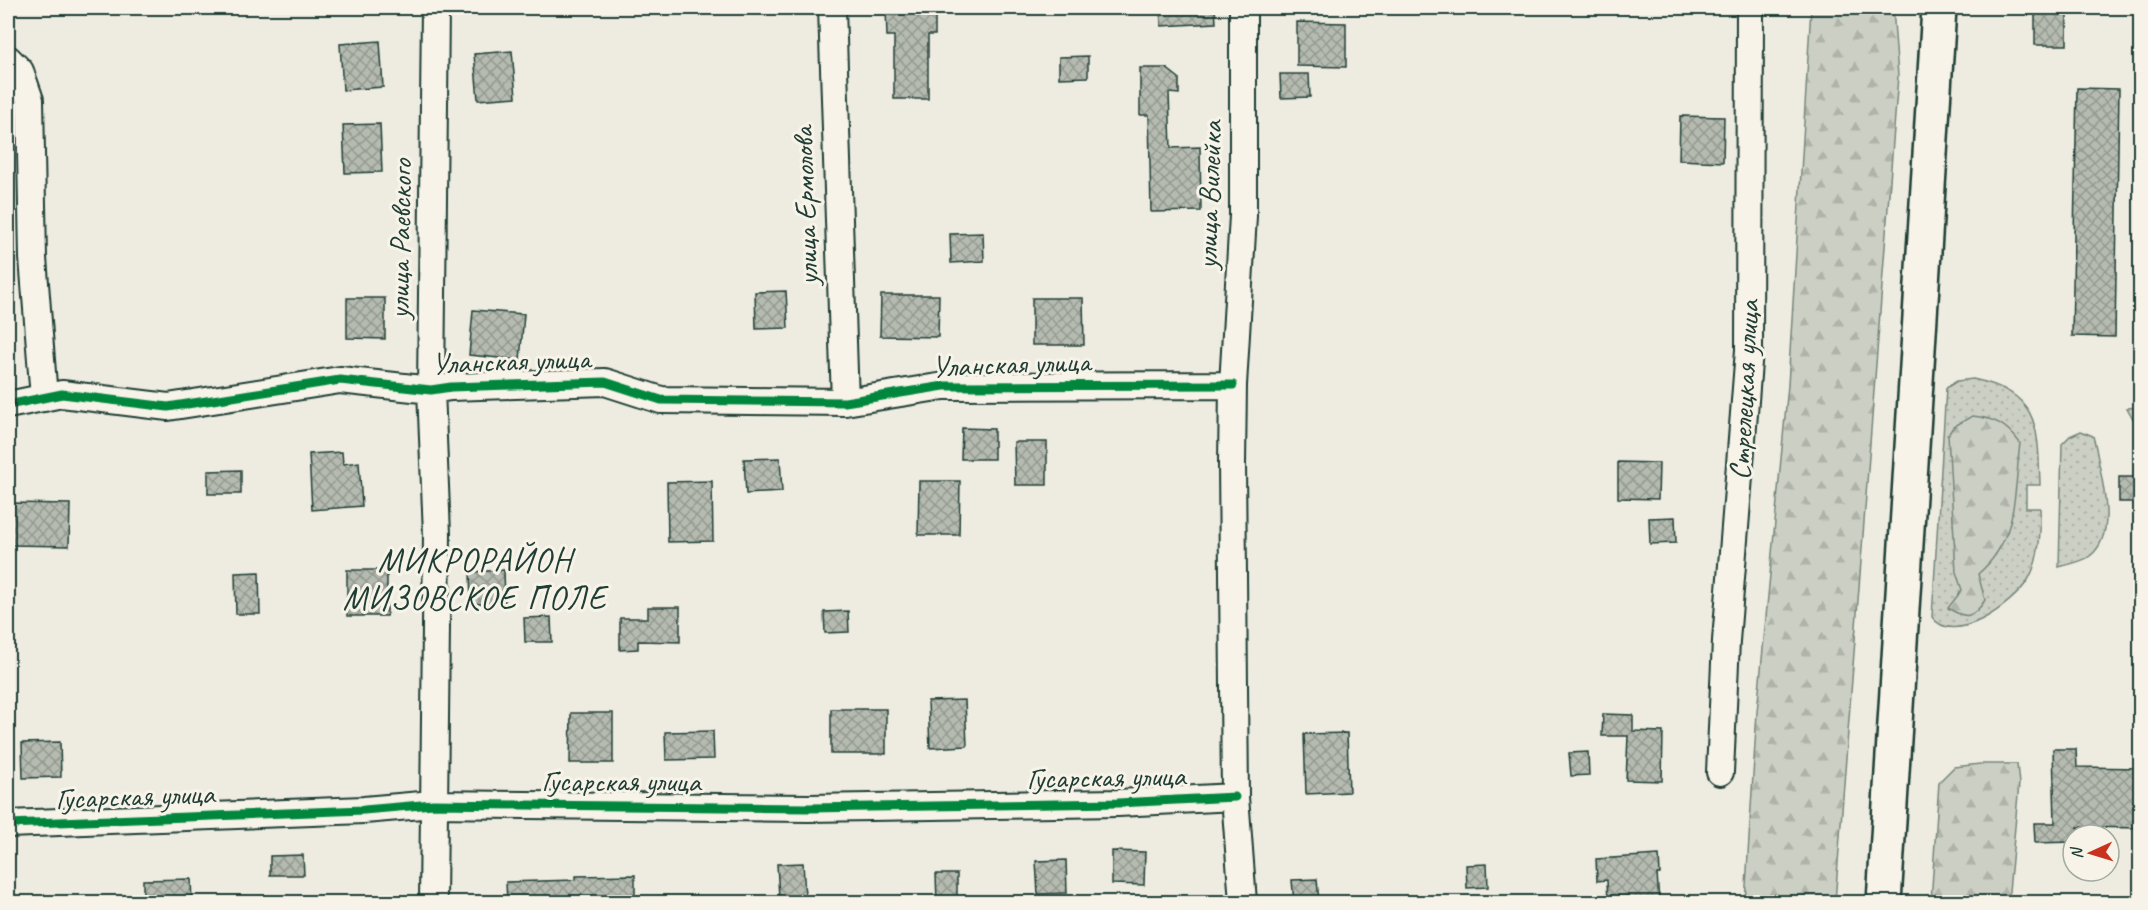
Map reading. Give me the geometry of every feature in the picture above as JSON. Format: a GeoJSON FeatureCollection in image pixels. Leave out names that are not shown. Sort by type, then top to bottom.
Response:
{"type":"FeatureCollection","features":[{"type":"Feature","properties":{"kind":"main road"},"geometry":{"type":"LineString","coordinates":[[1884,903],[1895,763],[1939,8]]}},
{"type":"Feature","properties":{"kind":"street","name":"улица Раевского"},"geometry":{"type":"LineString","coordinates":[[433,903],[436,534],[431,390],[435,8]]}},
{"type":"Feature","properties":{"kind":"street","name":"улица Ермолова"},"geometry":{"type":"LineString","coordinates":[[832,8],[845,402]]}},
{"type":"Feature","properties":{"kind":"street","name":"улица Вилейка"},"geometry":{"type":"LineString","coordinates":[[1235,797],[1233,384],[1243,216],[1243,8]]}},
{"type":"Feature","properties":{"kind":"street","name":"Стрелецкая улица"},"geometry":{"type":"LineString","coordinates":[[1720,772],[1726,641],[1749,350],[1750,8]]}},
{"type":"Feature","properties":{"kind":"street"},"geometry":{"type":"LineString","coordinates":[[8,59],[20,70],[30,100],[33,258],[44,398]]}},
{"type":"Feature","properties":{"kind":"street","name":"Уланская улица"},"geometry":{"type":"LineString","coordinates":[[8,405],[62,394],[168,407],[340,380],[431,390],[451,387],[605,382],[661,400],[845,402],[944,386],[1233,384]]}},
{"type":"Feature","properties":{"kind":"street"},"geometry":{"type":"LineString","coordinates":[[1235,797],[1243,903]]}},
{"type":"Feature","properties":{"kind":"street","name":"Гусарская улица"},"geometry":{"type":"LineString","coordinates":[[8,824],[352,811],[433,804],[809,808],[1118,802],[1235,797]]}},
{"type":"Feature","properties":{"kind":"green space"},"geometry":{"type":"Polygon","coordinates":[[[1811,8],[1893,8],[1898,76],[1835,902],[1745,902],[1757,712],[1788,385],[1811,8]]]}},
{"type":"Feature","properties":{"kind":"green space"},"geometry":{"type":"Polygon","coordinates":[[[1973,379],[1995,385],[2011,393],[2023,403],[2031,416],[2036,430],[2040,485],[2026,485],[2026,508],[2040,508],[2040,536],[2035,564],[2021,589],[2010,600],[1983,619],[1954,628],[1942,625],[1932,617],[1946,388],[1957,381],[1973,379]]]}},
{"type":"Feature","properties":{"kind":"green space"},"geometry":{"type":"Polygon","coordinates":[[[2140,407],[2140,431],[2127,408],[2140,407]]]}},
{"type":"Feature","properties":{"kind":"green space"},"geometry":{"type":"Polygon","coordinates":[[[1972,416],[1987,418],[1999,423],[2020,443],[2015,497],[2008,530],[2001,546],[1978,574],[1985,600],[1973,614],[1964,615],[1948,608],[1962,590],[1956,572],[1948,435],[1953,427],[1972,416]]]}},
{"type":"Feature","properties":{"kind":"green space"},"geometry":{"type":"Polygon","coordinates":[[[2081,431],[2093,436],[2096,448],[2106,505],[2104,534],[2099,546],[2090,556],[2059,567],[2062,444],[2070,436],[2081,431]]]}},
{"type":"Feature","properties":{"kind":"green space"},"geometry":{"type":"Polygon","coordinates":[[[2017,764],[2019,784],[2008,902],[1931,902],[1939,782],[1954,767],[2017,764]]]}},
{"type":"Feature","properties":{"kind":"building"},"geometry":{"type":"Polygon","coordinates":[[[886,8],[935,8],[935,35],[928,35],[928,99],[894,99],[894,36],[887,36],[886,8]]]}},
{"type":"Feature","properties":{"kind":"building"},"geometry":{"type":"Polygon","coordinates":[[[1160,8],[1215,8],[1216,23],[1161,26],[1160,8]]]}},
{"type":"Feature","properties":{"kind":"building"},"geometry":{"type":"Polygon","coordinates":[[[2035,8],[2067,8],[2067,45],[2035,45],[2035,8]]]}},
{"type":"Feature","properties":{"kind":"building"},"geometry":{"type":"Polygon","coordinates":[[[1297,22],[1346,23],[1346,67],[1297,66],[1297,22]]]}},
{"type":"Feature","properties":{"kind":"building"},"geometry":{"type":"Polygon","coordinates":[[[380,41],[383,87],[343,90],[340,44],[380,41]]]}},
{"type":"Feature","properties":{"kind":"building"},"geometry":{"type":"Polygon","coordinates":[[[512,51],[516,97],[478,100],[474,54],[512,51]]]}},
{"type":"Feature","properties":{"kind":"building"},"geometry":{"type":"Polygon","coordinates":[[[1088,56],[1088,77],[1059,78],[1059,57],[1088,56]]]}},
{"type":"Feature","properties":{"kind":"building"},"geometry":{"type":"Polygon","coordinates":[[[1140,68],[1166,68],[1179,78],[1179,94],[1169,93],[1171,148],[1200,147],[1201,211],[1151,212],[1149,115],[1140,115],[1140,68]]]}},
{"type":"Feature","properties":{"kind":"building"},"geometry":{"type":"Polygon","coordinates":[[[1280,74],[1309,74],[1310,97],[1281,98],[1280,74]]]}},
{"type":"Feature","properties":{"kind":"building"},"geometry":{"type":"Polygon","coordinates":[[[2077,88],[2119,89],[2115,337],[2072,336],[2077,88]]]}},
{"type":"Feature","properties":{"kind":"building"},"geometry":{"type":"Polygon","coordinates":[[[1680,116],[1724,117],[1723,162],[1679,160],[1680,116]]]}},
{"type":"Feature","properties":{"kind":"building"},"geometry":{"type":"Polygon","coordinates":[[[380,124],[382,172],[345,173],[343,125],[380,124]]]}},
{"type":"Feature","properties":{"kind":"building"},"geometry":{"type":"Polygon","coordinates":[[[983,233],[984,261],[951,263],[950,234],[983,233]]]}},
{"type":"Feature","properties":{"kind":"building"},"geometry":{"type":"Polygon","coordinates":[[[786,291],[788,328],[756,329],[755,292],[786,291]]]}},
{"type":"Feature","properties":{"kind":"building"},"geometry":{"type":"Polygon","coordinates":[[[881,295],[939,295],[938,337],[880,336],[881,295]]]}},
{"type":"Feature","properties":{"kind":"building"},"geometry":{"type":"Polygon","coordinates":[[[347,298],[385,298],[385,339],[347,338],[347,298]]]}},
{"type":"Feature","properties":{"kind":"building"},"geometry":{"type":"Polygon","coordinates":[[[1032,298],[1083,298],[1084,345],[1032,345],[1032,298]]]}},
{"type":"Feature","properties":{"kind":"building"},"geometry":{"type":"Polygon","coordinates":[[[473,310],[524,314],[520,360],[469,355],[473,310]]]}},
{"type":"Feature","properties":{"kind":"building"},"geometry":{"type":"Polygon","coordinates":[[[962,428],[994,429],[994,459],[961,459],[962,428]]]}},
{"type":"Feature","properties":{"kind":"building"},"geometry":{"type":"Polygon","coordinates":[[[1014,442],[1047,442],[1047,485],[1015,485],[1014,442]]]}},
{"type":"Feature","properties":{"kind":"building"},"geometry":{"type":"Polygon","coordinates":[[[342,452],[343,464],[359,462],[362,506],[312,510],[309,454],[342,452]]]}},
{"type":"Feature","properties":{"kind":"building"},"geometry":{"type":"Polygon","coordinates":[[[780,458],[782,492],[746,494],[744,459],[780,458]]]}},
{"type":"Feature","properties":{"kind":"building"},"geometry":{"type":"Polygon","coordinates":[[[1618,462],[1659,463],[1658,499],[1618,498],[1618,462]]]}},
{"type":"Feature","properties":{"kind":"building"},"geometry":{"type":"Polygon","coordinates":[[[241,470],[241,494],[208,494],[208,471],[241,470]]]}},
{"type":"Feature","properties":{"kind":"building"},"geometry":{"type":"Polygon","coordinates":[[[2119,477],[2140,477],[2140,502],[2119,502],[2119,477]]]}},
{"type":"Feature","properties":{"kind":"building"},"geometry":{"type":"Polygon","coordinates":[[[712,481],[713,541],[668,542],[667,482],[712,481]]]}},
{"type":"Feature","properties":{"kind":"building"},"geometry":{"type":"Polygon","coordinates":[[[919,481],[960,481],[959,535],[918,535],[919,481]]]}},
{"type":"Feature","properties":{"kind":"building"},"geometry":{"type":"Polygon","coordinates":[[[9,503],[70,504],[69,546],[9,545],[9,503]]]}},
{"type":"Feature","properties":{"kind":"building"},"geometry":{"type":"Polygon","coordinates":[[[1675,517],[1676,543],[1650,544],[1649,518],[1675,517]]]}},
{"type":"Feature","properties":{"kind":"building"},"geometry":{"type":"Polygon","coordinates":[[[347,570],[387,570],[387,616],[347,616],[347,570]]]}},
{"type":"Feature","properties":{"kind":"building"},"geometry":{"type":"Polygon","coordinates":[[[504,570],[505,603],[471,604],[470,572],[504,570]]]}},
{"type":"Feature","properties":{"kind":"building"},"geometry":{"type":"Polygon","coordinates":[[[259,572],[260,614],[236,614],[235,573],[259,572]]]}},
{"type":"Feature","properties":{"kind":"building"},"geometry":{"type":"Polygon","coordinates":[[[648,607],[680,607],[680,642],[638,641],[638,649],[620,650],[620,618],[648,618],[648,607]]]}},
{"type":"Feature","properties":{"kind":"building"},"geometry":{"type":"Polygon","coordinates":[[[848,611],[849,632],[825,633],[824,612],[848,611]]]}},
{"type":"Feature","properties":{"kind":"building"},"geometry":{"type":"Polygon","coordinates":[[[551,617],[552,642],[525,642],[524,618],[551,617]]]}},
{"type":"Feature","properties":{"kind":"building"},"geometry":{"type":"Polygon","coordinates":[[[965,700],[967,746],[930,748],[928,701],[965,700]]]}},
{"type":"Feature","properties":{"kind":"building"},"geometry":{"type":"Polygon","coordinates":[[[831,709],[886,709],[886,754],[831,754],[831,709]]]}},
{"type":"Feature","properties":{"kind":"building"},"geometry":{"type":"Polygon","coordinates":[[[571,713],[613,713],[613,763],[570,763],[571,713]]]}},
{"type":"Feature","properties":{"kind":"building"},"geometry":{"type":"Polygon","coordinates":[[[1603,714],[1633,715],[1633,731],[1663,732],[1662,781],[1626,780],[1628,736],[1602,736],[1603,714]]]}},
{"type":"Feature","properties":{"kind":"building"},"geometry":{"type":"Polygon","coordinates":[[[713,731],[714,759],[666,760],[665,732],[713,731]]]}},
{"type":"Feature","properties":{"kind":"building"},"geometry":{"type":"Polygon","coordinates":[[[1347,733],[1349,792],[1306,794],[1304,734],[1347,733]]]}},
{"type":"Feature","properties":{"kind":"building"},"geometry":{"type":"Polygon","coordinates":[[[60,742],[61,777],[23,778],[22,743],[60,742]]]}},
{"type":"Feature","properties":{"kind":"building"},"geometry":{"type":"Polygon","coordinates":[[[2053,749],[2076,749],[2077,767],[2140,768],[2140,828],[2121,828],[2121,823],[2061,823],[2061,842],[2035,843],[2034,823],[2055,823],[2053,749]]]}},
{"type":"Feature","properties":{"kind":"building"},"geometry":{"type":"Polygon","coordinates":[[[1588,752],[1589,775],[1571,776],[1569,753],[1588,752]]]}},
{"type":"Feature","properties":{"kind":"building"},"geometry":{"type":"Polygon","coordinates":[[[1112,851],[1145,852],[1144,885],[1112,884],[1112,851]]]}},
{"type":"Feature","properties":{"kind":"building"},"geometry":{"type":"Polygon","coordinates":[[[303,855],[304,875],[270,875],[270,856],[303,855]]]}},
{"type":"Feature","properties":{"kind":"building"},"geometry":{"type":"Polygon","coordinates":[[[1659,855],[1660,874],[1657,874],[1659,901],[1608,903],[1607,880],[1597,881],[1596,859],[1659,855]]]}},
{"type":"Feature","properties":{"kind":"building"},"geometry":{"type":"Polygon","coordinates":[[[1066,860],[1067,893],[1038,894],[1036,861],[1066,860]]]}},
{"type":"Feature","properties":{"kind":"building"},"geometry":{"type":"Polygon","coordinates":[[[803,863],[805,896],[779,897],[777,864],[803,863]]]}},
{"type":"Feature","properties":{"kind":"building"},"geometry":{"type":"Polygon","coordinates":[[[1487,864],[1488,887],[1467,888],[1466,865],[1487,864]]]}},
{"type":"Feature","properties":{"kind":"building"},"geometry":{"type":"Polygon","coordinates":[[[936,874],[957,874],[957,903],[937,903],[936,874]]]}},
{"type":"Feature","properties":{"kind":"building"},"geometry":{"type":"Polygon","coordinates":[[[635,875],[635,903],[507,903],[506,882],[576,880],[576,876],[635,875]]]}},
{"type":"Feature","properties":{"kind":"building"},"geometry":{"type":"Polygon","coordinates":[[[191,879],[192,903],[143,903],[143,880],[191,879]]]}},
{"type":"Feature","properties":{"kind":"building"},"geometry":{"type":"Polygon","coordinates":[[[1317,879],[1319,903],[1294,903],[1292,880],[1317,879]]]}},
{"type":"Feature","properties":{"kind":"cycle path"},"geometry":{"type":"LineString","coordinates":[[8,405],[62,394],[168,407],[340,380],[431,390],[451,387],[605,382],[661,400],[845,402],[944,386],[1233,385]]}},
{"type":"Feature","properties":{"kind":"cycle path"},"geometry":{"type":"LineString","coordinates":[[8,824],[364,810],[433,804],[809,808],[1118,803],[1235,797]]}},
{"type":"Feature","properties":{"kind":"district","name":"МИКРОРАЙОН МИЗОВСКОЕ ПОЛЕ"},"geometry":{"type":"Point","coordinates":[475,578]}}]}
